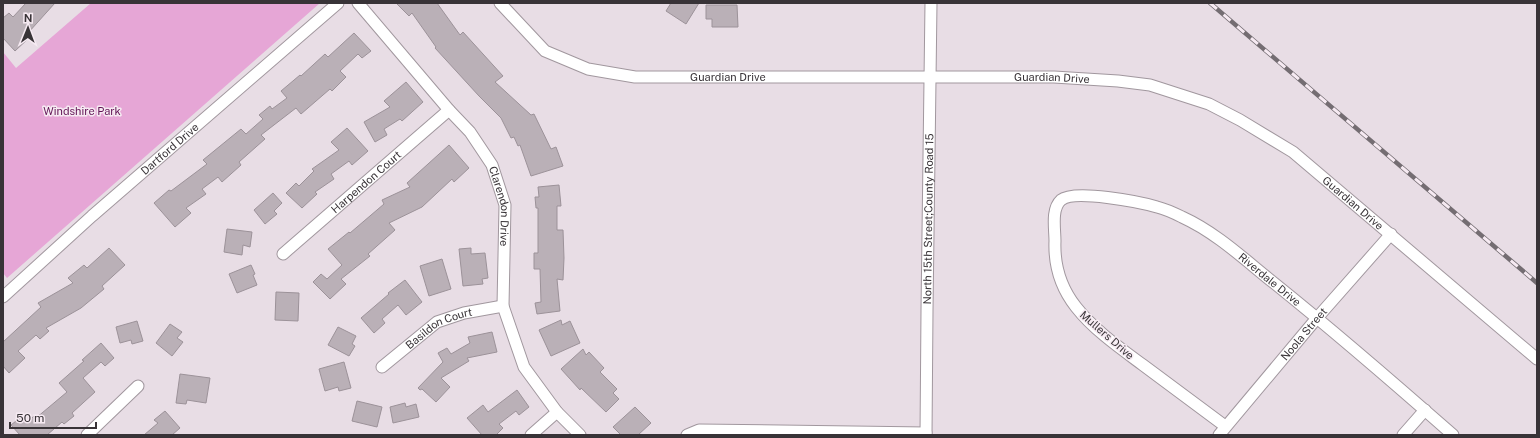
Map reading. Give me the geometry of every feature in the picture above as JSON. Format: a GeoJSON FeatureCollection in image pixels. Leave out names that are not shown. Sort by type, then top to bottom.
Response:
{"type":"FeatureCollection","features":[{"type":"Feature","properties":{"kind":"street","name":"Dartford Drive"},"geometry":{"type":"LineString","coordinates":[[3,297],[92,216],[338,3]]}},
{"type":"Feature","properties":{"kind":"street","name":"Clarendon Drive"},"geometry":{"type":"LineString","coordinates":[[358,3],[449,110],[470,132],[492,164],[505,205],[503,306],[524,367],[557,412],[580,435]]}},
{"type":"Feature","properties":{"kind":"street","name":"Guardian Drive"},"geometry":{"type":"LineString","coordinates":[[500,3],[545,51],[588,68],[635,77],[1054,77],[1118,81],[1150,85],[1181,94],[1209,104],[1240,120],[1293,152],[1537,359]]}},
{"type":"Feature","properties":{"kind":"street","name":"North 15th Street;County Road 15"},"geometry":{"type":"LineString","coordinates":[[926,434],[931,3]]}},
{"type":"Feature","properties":{"kind":"street","name":"Harpendon Court"},"geometry":{"type":"LineString","coordinates":[[283,254],[449,110]]}},
{"type":"Feature","properties":{"kind":"street","name":"Riverdale Drive"},"geometry":{"type":"LineString","coordinates":[[1057,206],[1068,196],[1122,200],[1158,207],[1183,217],[1212,233],[1317,318],[1453,435]]}},
{"type":"Feature","properties":{"kind":"street","name":"Mullers Drive"},"geometry":{"type":"LineString","coordinates":[[1057,206],[1055,216],[1054,246],[1058,272],[1064,290],[1076,307],[1091,324],[1114,344],[1222,430]]}},
{"type":"Feature","properties":{"kind":"street","name":"Noola Street"},"geometry":{"type":"LineString","coordinates":[[1222,430],[1390,234]]}},
{"type":"Feature","properties":{"kind":"street","name":"Basildon Court"},"geometry":{"type":"LineString","coordinates":[[382,367],[438,322],[464,313],[503,306]]}},
{"type":"Feature","properties":{"kind":"street"},"geometry":{"type":"LineString","coordinates":[[88,435],[138,386]]}},
{"type":"Feature","properties":{"kind":"street"},"geometry":{"type":"LineString","coordinates":[[1403,435],[1425,410]]}},
{"type":"Feature","properties":{"kind":"street"},"geometry":{"type":"LineString","coordinates":[[530,435],[557,412]]}},
{"type":"Feature","properties":{"kind":"street"},"geometry":{"type":"LineString","coordinates":[[687,435],[698,430],[926,434]]}},
{"type":"Feature","properties":{"kind":"green space","name":"Windshire Park"},"geometry":{"type":"Polygon","coordinates":[[[91,3],[320,3],[7,278],[3,273],[3,52],[16,68],[91,3]]]}},
{"type":"Feature","properties":{"kind":"building"},"geometry":{"type":"Polygon","coordinates":[[[26,3],[55,3],[28,33],[31,36],[15,51],[3,38],[3,18],[9,13],[13,17],[26,3]]]}},
{"type":"Feature","properties":{"kind":"building"},"geometry":{"type":"Polygon","coordinates":[[[396,3],[437,3],[460,35],[463,32],[503,76],[495,82],[531,115],[534,114],[551,149],[556,147],[563,166],[531,176],[520,145],[518,146],[514,137],[511,138],[501,118],[435,48],[436,47],[412,13],[409,16],[396,3]]]}},
{"type":"Feature","properties":{"kind":"building"},"geometry":{"type":"Polygon","coordinates":[[[671,3],[699,3],[686,24],[666,11],[671,3]]]}},
{"type":"Feature","properties":{"kind":"building"},"geometry":{"type":"Polygon","coordinates":[[[706,5],[737,5],[738,27],[712,27],[712,19],[706,19],[706,5]]]}},
{"type":"Feature","properties":{"kind":"building"},"geometry":{"type":"Polygon","coordinates":[[[354,33],[371,51],[362,58],[358,54],[340,71],[346,77],[332,91],[330,89],[301,114],[296,108],[261,135],[265,139],[239,162],[241,165],[222,182],[218,177],[202,189],[206,194],[186,208],[191,213],[175,227],[154,203],[169,190],[171,191],[207,164],[203,160],[241,129],[246,134],[263,119],[259,115],[270,106],[272,109],[287,98],[281,91],[300,75],[301,76],[325,54],[328,57],[354,33]]]}},
{"type":"Feature","properties":{"kind":"building"},"geometry":{"type":"Polygon","coordinates":[[[406,82],[423,102],[402,121],[400,119],[384,129],[387,135],[375,142],[364,122],[390,107],[384,101],[406,82]]]}},
{"type":"Feature","properties":{"kind":"building"},"geometry":{"type":"Polygon","coordinates":[[[347,128],[368,151],[352,165],[349,161],[331,174],[334,179],[315,192],[317,194],[302,208],[286,193],[296,183],[299,186],[314,171],[312,169],[339,150],[331,142],[347,128]]]}},
{"type":"Feature","properties":{"kind":"building"},"geometry":{"type":"Polygon","coordinates":[[[449,145],[469,168],[454,182],[452,179],[422,207],[389,223],[395,230],[368,254],[370,256],[341,279],[346,284],[330,299],[313,282],[321,274],[327,279],[342,265],[328,249],[349,232],[350,233],[384,204],[382,200],[410,187],[407,183],[449,145]]]}},
{"type":"Feature","properties":{"kind":"building"},"geometry":{"type":"Polygon","coordinates":[[[559,185],[561,206],[557,206],[557,230],[563,230],[564,258],[563,280],[557,279],[560,311],[537,314],[535,303],[541,302],[540,269],[534,269],[534,253],[538,253],[538,208],[536,208],[535,197],[539,197],[538,187],[559,185]]]}},
{"type":"Feature","properties":{"kind":"building"},"geometry":{"type":"Polygon","coordinates":[[[273,193],[282,203],[274,211],[277,214],[265,224],[254,210],[273,193]]]}},
{"type":"Feature","properties":{"kind":"building"},"geometry":{"type":"Polygon","coordinates":[[[227,229],[252,232],[250,247],[243,245],[242,255],[224,252],[227,229]]]}},
{"type":"Feature","properties":{"kind":"building"},"geometry":{"type":"Polygon","coordinates":[[[109,248],[125,265],[102,286],[104,289],[81,308],[46,328],[49,331],[40,339],[36,335],[18,351],[25,358],[9,373],[3,366],[3,342],[41,307],[38,303],[73,283],[68,278],[84,265],[87,268],[109,248]]]}},
{"type":"Feature","properties":{"kind":"building"},"geometry":{"type":"Polygon","coordinates":[[[471,248],[471,254],[485,253],[488,278],[482,279],[483,284],[463,286],[459,249],[471,248]]]}},
{"type":"Feature","properties":{"kind":"building"},"geometry":{"type":"Polygon","coordinates":[[[442,259],[451,289],[429,296],[420,266],[442,259]]]}},
{"type":"Feature","properties":{"kind":"building"},"geometry":{"type":"Polygon","coordinates":[[[251,265],[255,274],[253,275],[257,285],[237,293],[229,274],[251,265]]]}},
{"type":"Feature","properties":{"kind":"building"},"geometry":{"type":"Polygon","coordinates":[[[405,280],[422,302],[406,315],[398,305],[382,319],[385,323],[374,333],[361,318],[389,294],[388,293],[405,280]]]}},
{"type":"Feature","properties":{"kind":"building"},"geometry":{"type":"Polygon","coordinates":[[[276,292],[299,293],[298,321],[275,320],[276,292]]]}},
{"type":"Feature","properties":{"kind":"building"},"geometry":{"type":"Polygon","coordinates":[[[561,320],[562,325],[570,321],[580,343],[551,356],[539,330],[561,320]]]}},
{"type":"Feature","properties":{"kind":"building"},"geometry":{"type":"Polygon","coordinates":[[[137,321],[143,341],[132,344],[131,340],[120,343],[116,327],[137,321]]]}},
{"type":"Feature","properties":{"kind":"building"},"geometry":{"type":"Polygon","coordinates":[[[170,324],[182,332],[177,338],[183,342],[172,356],[156,343],[170,324]]]}},
{"type":"Feature","properties":{"kind":"building"},"geometry":{"type":"Polygon","coordinates":[[[338,327],[356,336],[352,344],[355,346],[349,356],[328,345],[338,327]]]}},
{"type":"Feature","properties":{"kind":"building"},"geometry":{"type":"Polygon","coordinates":[[[492,332],[497,352],[467,358],[469,361],[441,378],[450,387],[436,402],[422,389],[420,390],[418,388],[443,362],[438,353],[447,348],[451,354],[470,343],[468,337],[492,332]]]}},
{"type":"Feature","properties":{"kind":"building"},"geometry":{"type":"Polygon","coordinates":[[[101,343],[114,358],[105,366],[101,362],[83,378],[95,392],[72,413],[74,416],[64,424],[62,422],[47,435],[20,435],[11,425],[21,417],[26,423],[34,416],[36,418],[67,392],[59,383],[84,361],[82,360],[101,343]]]}},
{"type":"Feature","properties":{"kind":"building"},"geometry":{"type":"Polygon","coordinates":[[[583,349],[586,355],[589,352],[604,368],[600,372],[617,389],[613,393],[619,399],[606,412],[581,388],[580,390],[561,369],[583,349]]]}},
{"type":"Feature","properties":{"kind":"building"},"geometry":{"type":"Polygon","coordinates":[[[344,362],[351,388],[339,391],[338,387],[325,391],[319,369],[344,362]]]}},
{"type":"Feature","properties":{"kind":"building"},"geometry":{"type":"Polygon","coordinates":[[[180,374],[210,378],[206,403],[187,400],[186,404],[176,403],[180,374]]]}},
{"type":"Feature","properties":{"kind":"building"},"geometry":{"type":"Polygon","coordinates":[[[517,390],[529,407],[519,415],[516,411],[499,424],[503,428],[496,435],[482,435],[467,418],[483,405],[488,412],[517,390]]]}},
{"type":"Feature","properties":{"kind":"building"},"geometry":{"type":"Polygon","coordinates":[[[357,401],[382,407],[377,427],[352,421],[357,401]]]}},
{"type":"Feature","properties":{"kind":"building"},"geometry":{"type":"Polygon","coordinates":[[[405,403],[406,407],[416,404],[419,417],[393,423],[390,407],[405,403]]]}},
{"type":"Feature","properties":{"kind":"building"},"geometry":{"type":"Polygon","coordinates":[[[635,407],[651,423],[638,435],[621,435],[613,427],[635,407]]]}},
{"type":"Feature","properties":{"kind":"building"},"geometry":{"type":"Polygon","coordinates":[[[165,411],[180,428],[172,435],[144,435],[158,423],[154,420],[165,411]]]}},
{"type":"Feature","properties":{"kind":"railway"},"geometry":{"type":"LineString","coordinates":[[1210,3],[1537,283]]}}]}
